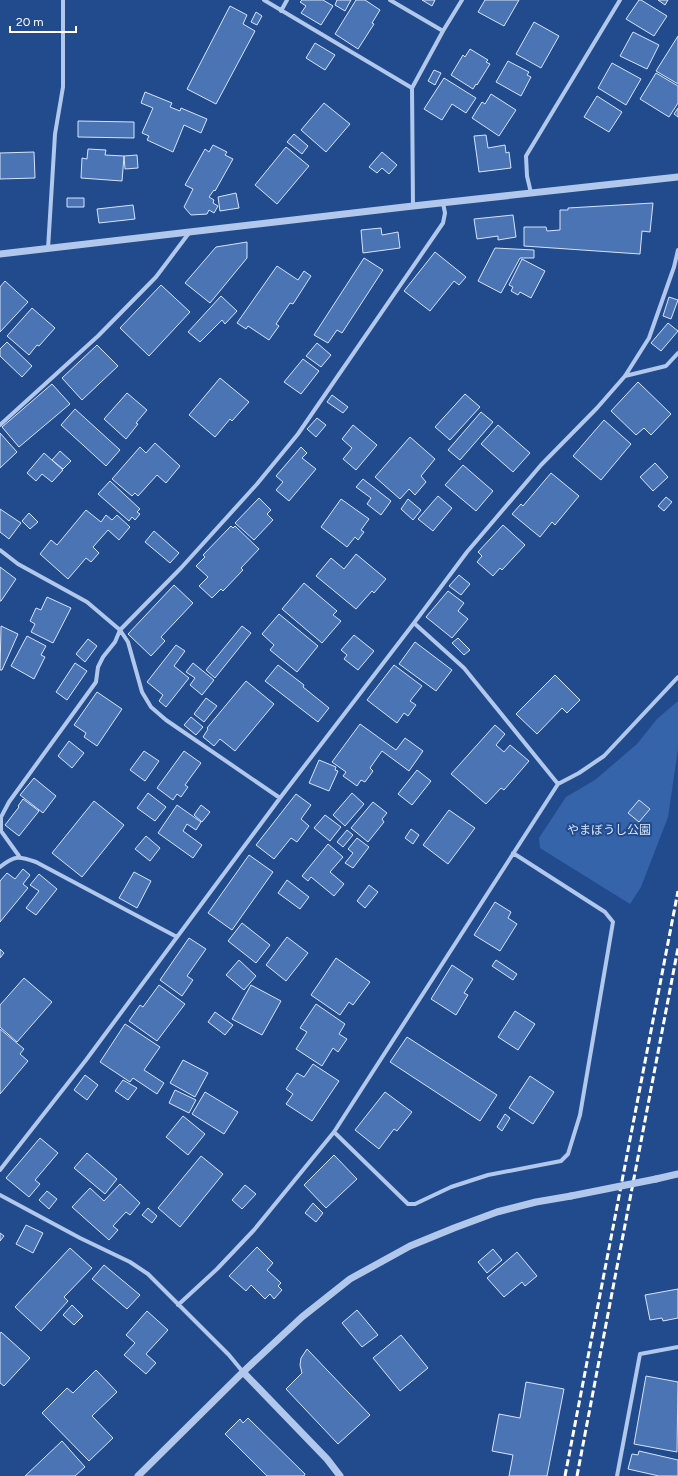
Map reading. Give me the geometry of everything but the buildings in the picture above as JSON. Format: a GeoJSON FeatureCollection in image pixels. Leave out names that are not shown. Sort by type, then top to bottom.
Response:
{"type":"FeatureCollection","features":[{"type":"Feature","properties":{"kind":"street"},"geometry":{"type":"LineString","coordinates":[[48,248],[55,134],[63,87],[63,0]]}},
{"type":"Feature","properties":{"kind":"street"},"geometry":{"type":"LineString","coordinates":[[264,0],[412,88]]}},
{"type":"Feature","properties":{"kind":"street"},"geometry":{"type":"LineString","coordinates":[[281,11],[287,0]]}},
{"type":"Feature","properties":{"kind":"street"},"geometry":{"type":"LineString","coordinates":[[390,0],[443,31]]}},
{"type":"Feature","properties":{"kind":"street"},"geometry":{"type":"LineString","coordinates":[[412,206],[412,88],[443,31],[462,0]]}},
{"type":"Feature","properties":{"kind":"street"},"geometry":{"type":"LineString","coordinates":[[531,194],[527,176],[526,156],[620,0]]}},
{"type":"Feature","properties":{"kind":"street"},"geometry":{"type":"LineString","coordinates":[[0,254],[412,206],[678,177]]}},
{"type":"Feature","properties":{"kind":"street"},"geometry":{"type":"LineString","coordinates":[[177,937],[36,862],[19,856],[1,831],[1,817],[9,802],[96,682],[98,667],[103,657],[115,642],[120,630],[191,557],[257,484],[298,434],[443,223],[445,213],[443,203]]}},
{"type":"Feature","properties":{"kind":"street"},"geometry":{"type":"LineString","coordinates":[[0,425],[98,336],[156,277],[189,233]]}},
{"type":"Feature","properties":{"kind":"street"},"geometry":{"type":"LineString","coordinates":[[0,1170],[86,1060],[280,798],[414,624],[467,552],[541,465],[597,408],[625,376],[649,338],[676,268],[678,250]]}},
{"type":"Feature","properties":{"kind":"street"},"geometry":{"type":"LineString","coordinates":[[625,376],[666,366],[678,353]]}},
{"type":"Feature","properties":{"kind":"street"},"geometry":{"type":"LineString","coordinates":[[0,550],[18,564],[88,602],[120,630],[128,642],[142,692],[151,707],[166,720],[280,798]]}},
{"type":"Feature","properties":{"kind":"street"},"geometry":{"type":"LineString","coordinates":[[414,624],[464,668],[558,784]]}},
{"type":"Feature","properties":{"kind":"street"},"geometry":{"type":"LineString","coordinates":[[178,1305],[217,1269],[254,1230],[334,1132],[558,784],[579,773],[604,756],[678,677]]}},
{"type":"Feature","properties":{"kind":"street"},"geometry":{"type":"LineString","coordinates":[[334,1132],[408,1204],[415,1204],[451,1187],[488,1175],[561,1161],[568,1154],[580,1115],[612,922],[605,912],[513,853]]}},
{"type":"Feature","properties":{"kind":"street"},"geometry":{"type":"LineString","coordinates":[[0,867],[9,860],[19,856]]}},
{"type":"Feature","properties":{"kind":"street"},"geometry":{"type":"LineString","coordinates":[[138,1476],[243,1372],[302,1317],[350,1279],[404,1249],[497,1212],[536,1202],[678,1174]]}},
{"type":"Feature","properties":{"kind":"street"},"geometry":{"type":"LineString","coordinates":[[0,1195],[80,1238],[130,1262],[148,1274],[327,1459],[340,1476]]}},
{"type":"Feature","properties":{"kind":"street"},"geometry":{"type":"LineString","coordinates":[[617,1476],[640,1354],[678,1347]]}},
{"type":"Feature","properties":{"kind":"green space","name":"やまぼうし公園"},"geometry":{"type":"Polygon","coordinates":[[[678,701],[678,749],[668,817],[641,887],[630,904],[540,848],[539,838],[566,797],[595,780],[637,744],[657,719],[678,701]]]}},
{"type":"Feature","properties":{"kind":"railway"},"geometry":{"type":"LineString","coordinates":[[565,1476],[678,891]]}},
{"type":"Feature","properties":{"kind":"railway"},"geometry":{"type":"LineString","coordinates":[[577,1476],[678,948]]}}]}
